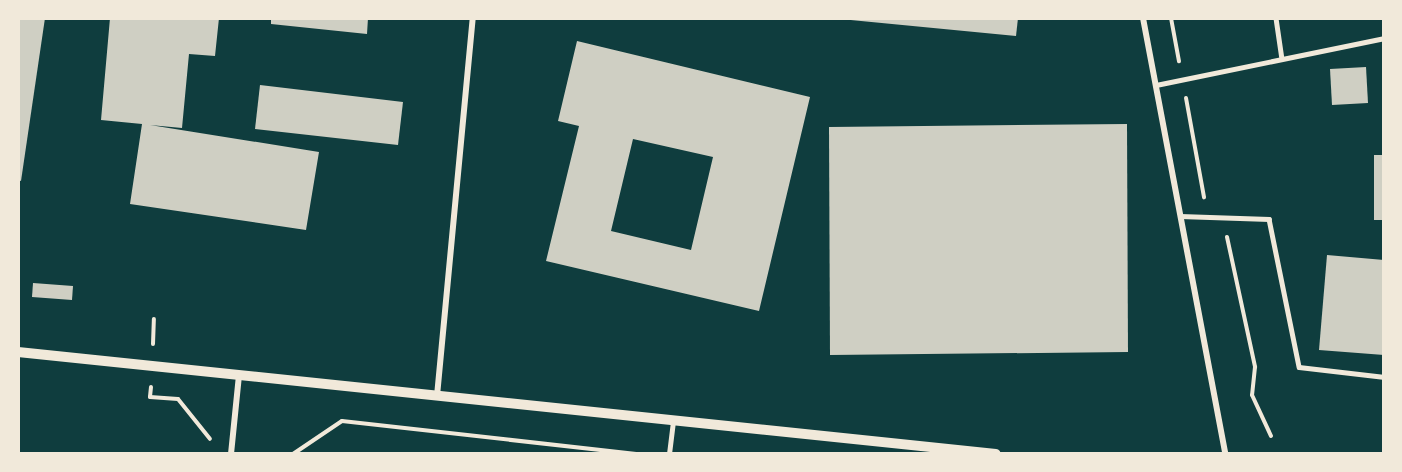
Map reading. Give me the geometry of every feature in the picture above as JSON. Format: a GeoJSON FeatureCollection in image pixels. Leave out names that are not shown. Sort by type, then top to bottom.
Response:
{"type":"FeatureCollection","features":[{"type":"Feature","properties":{"kind":"street"},"geometry":{"type":"LineString","coordinates":[[437,396],[473,18]]}},
{"type":"Feature","properties":{"kind":"street"},"geometry":{"type":"LineString","coordinates":[[1143,18],[1225,454]]}},
{"type":"Feature","properties":{"kind":"street"},"geometry":{"type":"LineString","coordinates":[[18,352],[996,454]]}},
{"type":"Feature","properties":{"kind":"street"},"geometry":{"type":"LineString","coordinates":[[231,454],[239,375]]}},
{"type":"Feature","properties":{"kind":"lane"},"geometry":{"type":"LineString","coordinates":[[1276,18],[1282,59]]}},
{"type":"Feature","properties":{"kind":"lane"},"geometry":{"type":"LineString","coordinates":[[1156,85],[1384,38]]}},
{"type":"Feature","properties":{"kind":"lane"},"geometry":{"type":"LineString","coordinates":[[1180,216],[1269,219],[1299,367],[1384,377]]}},
{"type":"Feature","properties":{"kind":"lane"},"geometry":{"type":"LineString","coordinates":[[669,454],[673,420]]}},
{"type":"Feature","properties":{"kind":"path"},"geometry":{"type":"LineString","coordinates":[[292,454],[342,421],[636,454]]}},
{"type":"Feature","properties":{"kind":"building"},"geometry":{"type":"Polygon","coordinates":[[[18,18],[45,18],[21,181],[18,180],[18,18]]]}},
{"type":"Feature","properties":{"kind":"building"},"geometry":{"type":"Polygon","coordinates":[[[110,18],[219,18],[215,56],[189,54],[182,128],[150,125],[319,152],[306,230],[130,204],[142,124],[101,120],[110,18]]]}},
{"type":"Feature","properties":{"kind":"building"},"geometry":{"type":"Polygon","coordinates":[[[271,18],[368,18],[367,34],[271,24],[271,18]]]}},
{"type":"Feature","properties":{"kind":"building"},"geometry":{"type":"Polygon","coordinates":[[[830,18],[1018,18],[1016,36],[830,18]]]}},
{"type":"Feature","properties":{"kind":"building"},"geometry":{"type":"Polygon","coordinates":[[[577,41],[810,97],[759,311],[546,261],[579,126],[558,121],[577,41]],[[633,139],[611,231],[691,250],[713,157],[633,139]]]}},
{"type":"Feature","properties":{"kind":"building"},"geometry":{"type":"Polygon","coordinates":[[[1366,67],[1368,103],[1332,105],[1330,69],[1366,67]]]}},
{"type":"Feature","properties":{"kind":"building"},"geometry":{"type":"Polygon","coordinates":[[[260,85],[403,102],[398,145],[255,129],[260,85]]]}},
{"type":"Feature","properties":{"kind":"building"},"geometry":{"type":"Polygon","coordinates":[[[1127,124],[1128,352],[830,355],[829,127],[1127,124]]]}},
{"type":"Feature","properties":{"kind":"building"},"geometry":{"type":"Polygon","coordinates":[[[1374,155],[1384,155],[1384,220],[1374,220],[1374,155]]]}},
{"type":"Feature","properties":{"kind":"building"},"geometry":{"type":"Polygon","coordinates":[[[1327,255],[1384,260],[1384,355],[1319,350],[1327,255]]]}},
{"type":"Feature","properties":{"kind":"building"},"geometry":{"type":"Polygon","coordinates":[[[33,283],[73,286],[72,300],[32,297],[33,283]]]}}]}
